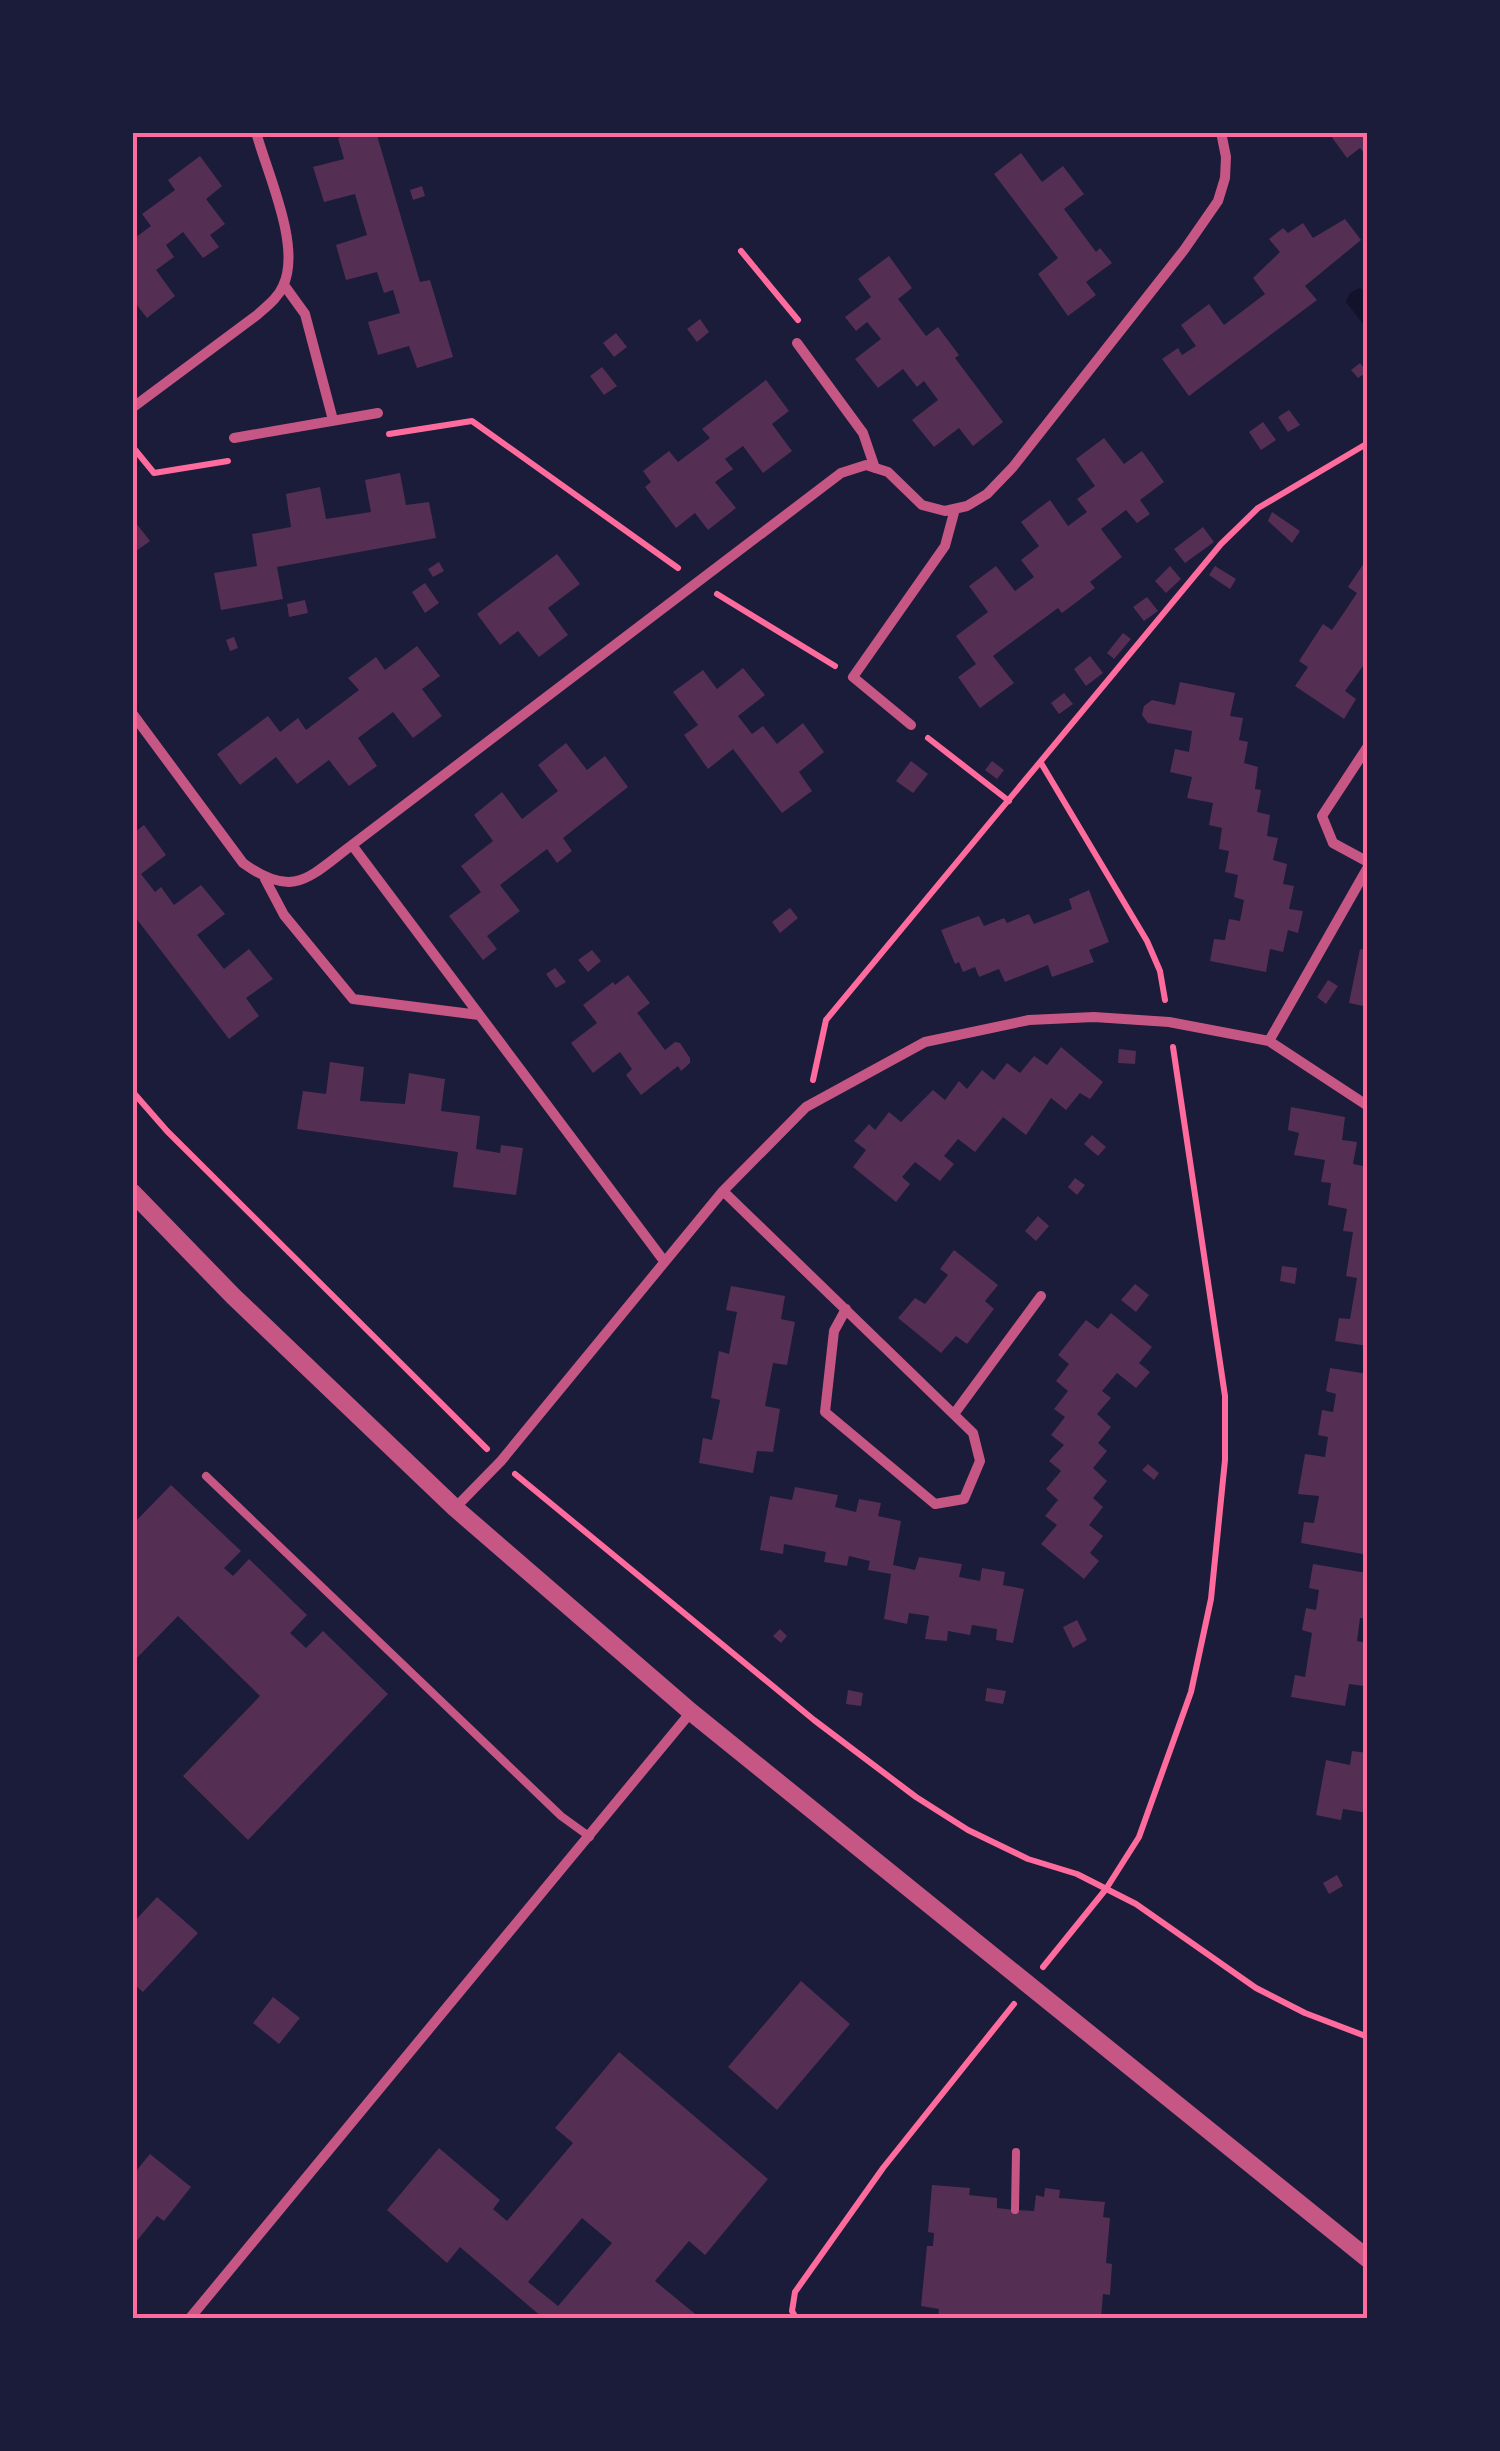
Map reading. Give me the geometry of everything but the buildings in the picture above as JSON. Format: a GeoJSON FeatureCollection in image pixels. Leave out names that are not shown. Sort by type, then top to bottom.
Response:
{"type":"FeatureCollection","features":[{"type":"Feature","properties":{"kind":"street"},"geometry":{"type":"LineString","coordinates":[[132,408],[265,308],[284,285],[288,244],[256,132]]}},
{"type":"Feature","properties":{"kind":"street"},"geometry":{"type":"LineString","coordinates":[[132,713],[243,863],[265,879],[286,883],[307,879],[841,473],[866,465],[888,472],[922,505],[945,511],[967,506],[987,494],[1013,467],[1218,201],[1226,158],[1221,132]]}},
{"type":"Feature","properties":{"kind":"street"},"geometry":{"type":"LineString","coordinates":[[284,285],[305,314],[333,420]]}},
{"type":"Feature","properties":{"kind":"street"},"geometry":{"type":"LineString","coordinates":[[797,343],[863,433],[875,468]]}},
{"type":"Feature","properties":{"kind":"street"},"geometry":{"type":"LineString","coordinates":[[234,438],[378,413]]}},
{"type":"Feature","properties":{"kind":"street"},"geometry":{"type":"LineString","coordinates":[[911,725],[853,677],[944,546],[955,509]]}},
{"type":"Feature","properties":{"kind":"street"},"geometry":{"type":"LineString","coordinates":[[1268,1042],[1368,865],[1334,843],[1322,816],[1368,746]]}},
{"type":"Feature","properties":{"kind":"street"},"geometry":{"type":"LineString","coordinates":[[352,845],[664,1261]]}},
{"type":"Feature","properties":{"kind":"street"},"geometry":{"type":"LineString","coordinates":[[265,879],[284,915],[352,1000],[479,1015]]}},
{"type":"Feature","properties":{"kind":"street"},"geometry":{"type":"LineString","coordinates":[[454,1508],[501,1461],[723,1191],[806,1107],[925,1042],[1029,1020],[1094,1017],[1169,1022],[1268,1042],[1368,1106]]}},
{"type":"Feature","properties":{"kind":"street"},"geometry":{"type":"LineString","coordinates":[[723,1191],[846,1309],[973,1433],[980,1462],[964,1500],[935,1504],[825,1412],[834,1331],[846,1309]]}},
{"type":"Feature","properties":{"kind":"street"},"geometry":{"type":"LineString","coordinates":[[132,1192],[233,1296],[454,1508],[691,1712],[1368,2259]]}},
{"type":"Feature","properties":{"kind":"street"},"geometry":{"type":"LineString","coordinates":[[954,1414],[1041,1296]]}},
{"type":"Feature","properties":{"kind":"street"},"geometry":{"type":"LineString","coordinates":[[190,2318],[691,1712]]}},
{"type":"Feature","properties":{"kind":"lane"},"geometry":{"type":"LineString","coordinates":[[206,1476],[561,1816],[590,1836]]}},
{"type":"Feature","properties":{"kind":"lane"},"geometry":{"type":"LineString","coordinates":[[1015,2210],[1016,2152]]}},
{"type":"Feature","properties":{"kind":"path"},"geometry":{"type":"LineString","coordinates":[[741,251],[803,328],[797,343]]}},
{"type":"Feature","properties":{"kind":"path"},"geometry":{"type":"LineString","coordinates":[[379,436],[472,421],[696,582],[853,677]]}},
{"type":"Feature","properties":{"kind":"path"},"geometry":{"type":"LineString","coordinates":[[806,1107],[826,1020],[1221,544],[1258,508],[1368,442]]}},
{"type":"Feature","properties":{"kind":"path"},"geometry":{"type":"LineString","coordinates":[[132,446],[154,473],[229,461]]}},
{"type":"Feature","properties":{"kind":"path"},"geometry":{"type":"LineString","coordinates":[[911,725],[1009,801]]}},
{"type":"Feature","properties":{"kind":"path"},"geometry":{"type":"LineString","coordinates":[[1041,764],[1147,941],[1160,971],[1225,1396],[1226,1460],[1210,1599],[1191,1692],[1139,1837],[1088,1910]]}},
{"type":"Feature","properties":{"kind":"path"},"geometry":{"type":"LineString","coordinates":[[132,1091],[166,1131],[488,1450]]}},
{"type":"Feature","properties":{"kind":"path"},"geometry":{"type":"LineString","coordinates":[[512,1471],[814,1720],[916,1797],[968,1830],[1028,1859],[1077,1874],[1136,1904],[1256,1988],[1305,2013],[1368,2037]]}},
{"type":"Feature","properties":{"kind":"path"},"geometry":{"type":"LineString","coordinates":[[796,2318],[792,2311],[795,2292],[883,2168],[970,2060]]}},
{"type":"Feature","properties":{"kind":"shaded area"},"geometry":{"type":"Polygon","coordinates":[[[1359,288],[1367,293],[1367,329],[1346,302],[1350,293],[1359,288]]]}}]}
